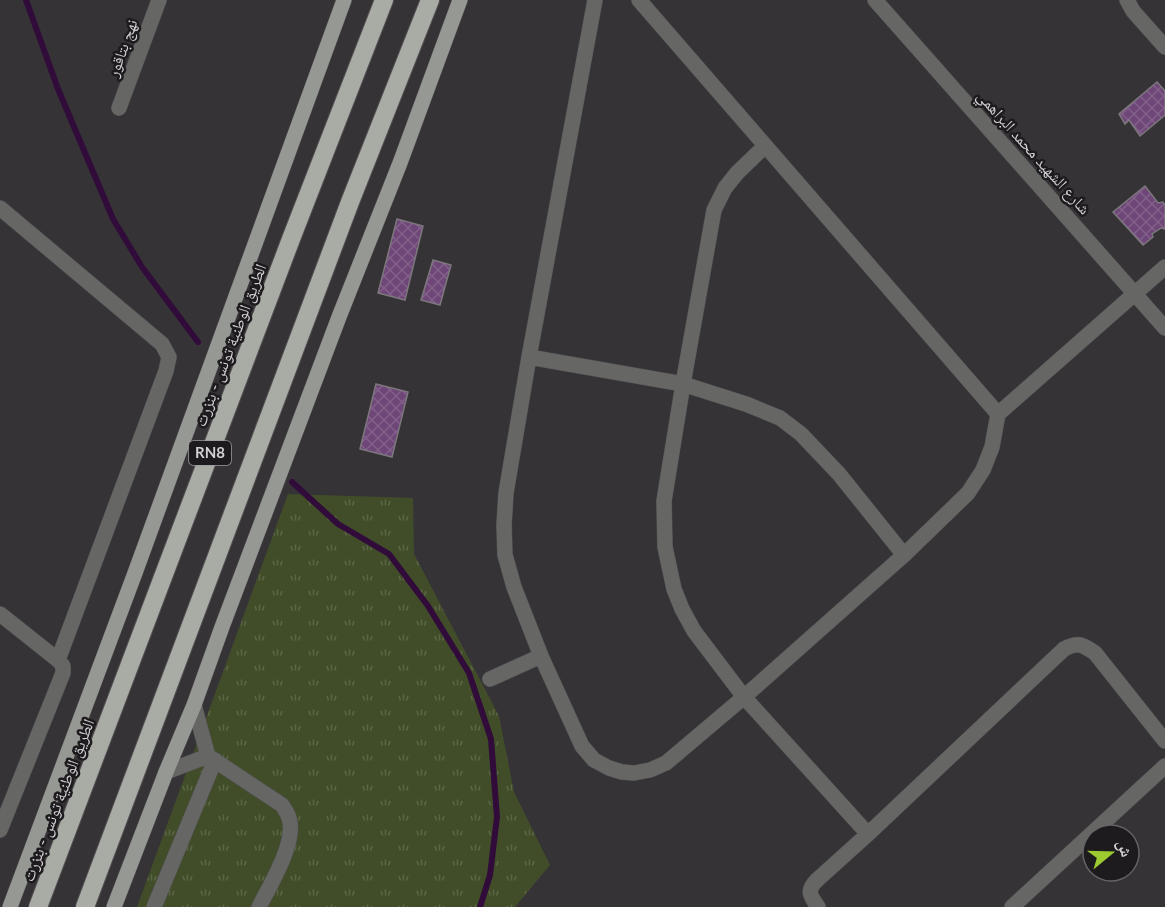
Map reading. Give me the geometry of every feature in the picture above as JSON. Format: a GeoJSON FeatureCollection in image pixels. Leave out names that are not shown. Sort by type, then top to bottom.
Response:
{"type":"FeatureCollection","features":[{"type":"Feature","properties":{"kind":"highway","name":"الطريق الوطنية تونس - بنزرت"},"geometry":{"type":"LineString","coordinates":[[38,907],[384,0]]}},
{"type":"Feature","properties":{"kind":"highway","name":"RN8"},"geometry":{"type":"LineString","coordinates":[[85,907],[350,202],[430,0]]}},
{"type":"Feature","properties":{"kind":"main road"},"geometry":{"type":"LineString","coordinates":[[10,907],[344,0]]}},
{"type":"Feature","properties":{"kind":"main road"},"geometry":{"type":"LineString","coordinates":[[114,907],[194,705],[460,0]]}},
{"type":"Feature","properties":{"kind":"street","name":"نهج بتاقور"},"geometry":{"type":"LineString","coordinates":[[119,108],[159,0]]}},
{"type":"Feature","properties":{"kind":"street"},"geometry":{"type":"LineString","coordinates":[[595,0],[529,357],[506,493],[504,525],[505,555],[513,586],[541,656],[582,746],[594,760],[609,768],[634,773],[650,770],[666,763],[904,555],[968,493],[983,470],[992,447],[998,414],[1165,267]]}},
{"type":"Feature","properties":{"kind":"street"},"geometry":{"type":"LineString","coordinates":[[639,0],[998,414]]}},
{"type":"Feature","properties":{"kind":"street","name":"شارع الشهيد محمد البراهمي"},"geometry":{"type":"LineString","coordinates":[[875,0],[1165,328]]}},
{"type":"Feature","properties":{"kind":"street"},"geometry":{"type":"LineString","coordinates":[[1127,0],[1133,11],[1165,47]]}},
{"type":"Feature","properties":{"kind":"street"},"geometry":{"type":"LineString","coordinates":[[765,146],[724,188],[714,210],[664,501],[666,547],[674,589],[694,631],[744,697],[868,834]]}},
{"type":"Feature","properties":{"kind":"street"},"geometry":{"type":"LineString","coordinates":[[0,208],[162,344],[169,357],[58,660]]}},
{"type":"Feature","properties":{"kind":"street"},"geometry":{"type":"LineString","coordinates":[[529,357],[683,384],[746,404],[780,418],[801,434],[839,474],[904,555]]}},
{"type":"Feature","properties":{"kind":"street"},"geometry":{"type":"LineString","coordinates":[[0,614],[63,666],[63,673],[0,830]]}},
{"type":"Feature","properties":{"kind":"street"},"geometry":{"type":"LineString","coordinates":[[818,907],[812,898],[811,885],[1064,649],[1073,644],[1084,645],[1095,653],[1165,741]]}},
{"type":"Feature","properties":{"kind":"street"},"geometry":{"type":"LineString","coordinates":[[490,679],[541,656]]}},
{"type":"Feature","properties":{"kind":"street"},"geometry":{"type":"LineString","coordinates":[[194,705],[212,758],[282,805],[289,817],[291,832],[286,852],[259,907]]}},
{"type":"Feature","properties":{"kind":"street"},"geometry":{"type":"LineString","coordinates":[[166,772],[212,758]]}},
{"type":"Feature","properties":{"kind":"street"},"geometry":{"type":"LineString","coordinates":[[154,907],[212,758]]}},
{"type":"Feature","properties":{"kind":"street"},"geometry":{"type":"LineString","coordinates":[[1012,907],[1165,766]]}},
{"type":"Feature","properties":{"kind":"green space"},"geometry":{"type":"Polygon","coordinates":[[[288,494],[413,498],[414,554],[499,716],[514,792],[550,865],[515,907],[137,907],[288,494]]]}},
{"type":"Feature","properties":{"kind":"building"},"geometry":{"type":"Polygon","coordinates":[[[1157,82],[1165,91],[1165,115],[1140,136],[1129,120],[1125,124],[1119,114],[1157,82]]]}},
{"type":"Feature","properties":{"kind":"building"},"geometry":{"type":"Polygon","coordinates":[[[1145,186],[1158,203],[1163,202],[1165,205],[1165,229],[1161,228],[1152,234],[1153,237],[1143,245],[1113,212],[1145,186]]]}},
{"type":"Feature","properties":{"kind":"building"},"geometry":{"type":"Polygon","coordinates":[[[397,219],[423,226],[405,300],[378,293],[397,219]]]}},
{"type":"Feature","properties":{"kind":"building"},"geometry":{"type":"Polygon","coordinates":[[[433,260],[451,265],[440,305],[421,300],[433,260]]]}},
{"type":"Feature","properties":{"kind":"building"},"geometry":{"type":"Polygon","coordinates":[[[376,384],[408,392],[392,457],[360,449],[376,384]]]}},
{"type":"Feature","properties":{"kind":"waterway"},"geometry":{"type":"LineString","coordinates":[[26,0],[58,89],[113,219],[142,267],[198,342]]}},
{"type":"Feature","properties":{"kind":"waterway"},"geometry":{"type":"LineString","coordinates":[[292,482],[338,524],[389,554],[428,606],[469,673],[491,739],[497,817],[490,875],[480,907]]}}]}
